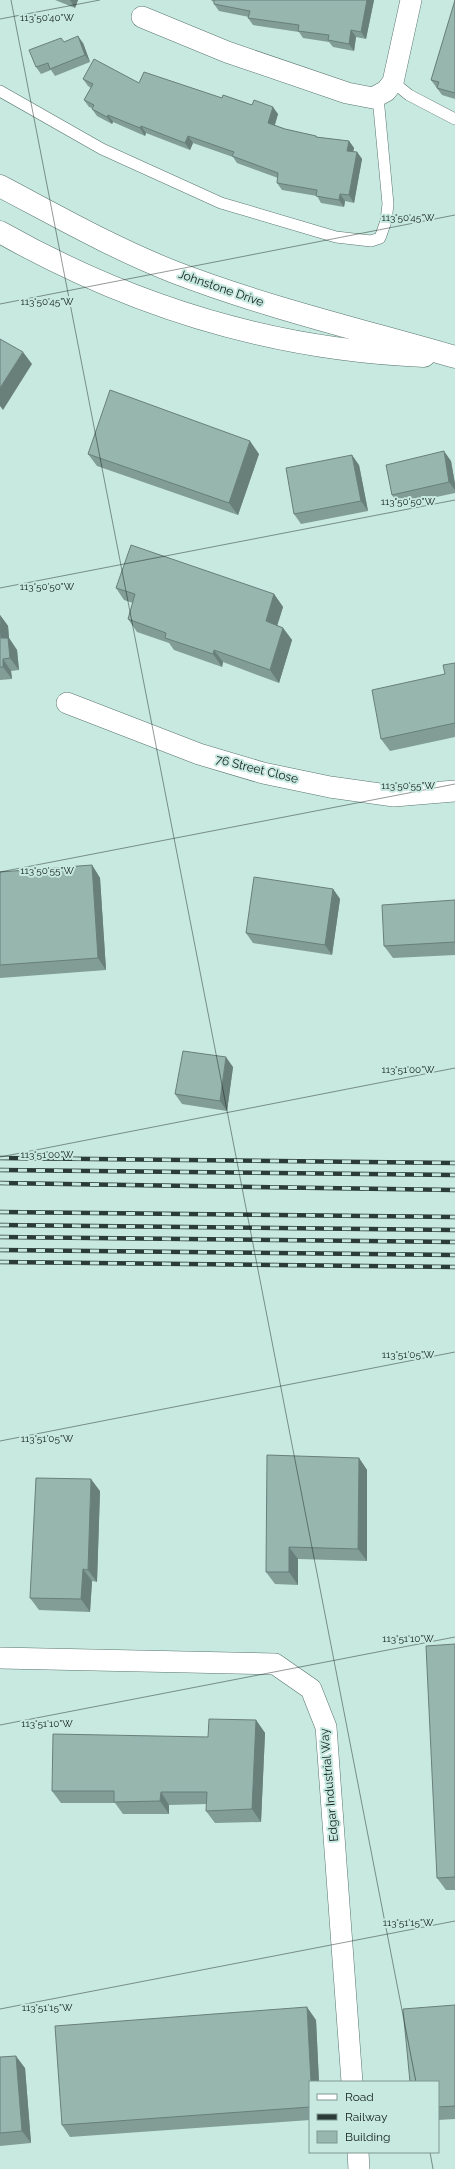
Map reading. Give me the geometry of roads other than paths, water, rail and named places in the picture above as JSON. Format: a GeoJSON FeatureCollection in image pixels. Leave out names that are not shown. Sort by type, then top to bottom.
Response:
{"type":"FeatureCollection","features":[{"type":"Feature","properties":{"kind":"main road","name":"Johnstone Drive"},"geometry":{"type":"LineString","coordinates":[[0,186],[85,232],[173,272],[265,304],[455,357]]}},
{"type":"Feature","properties":{"kind":"main road","name":"Johnstone Drive"},"geometry":{"type":"LineString","coordinates":[[0,232],[89,276],[160,305],[226,327],[316,346],[383,355],[455,357]]}},
{"type":"Feature","properties":{"kind":"street"},"geometry":{"type":"LineString","coordinates":[[142,17],[227,52],[347,93],[375,97],[393,82],[411,0]]}},
{"type":"Feature","properties":{"kind":"street","name":"76 Street Close"},"geometry":{"type":"LineString","coordinates":[[67,703],[199,754],[263,773],[330,787],[394,796],[455,791]]}},
{"type":"Feature","properties":{"kind":"street","name":"Edgar Industrial Way"},"geometry":{"type":"LineString","coordinates":[[0,1658],[274,1664],[311,1689],[326,1727],[352,2081]]}},
{"type":"Feature","properties":{"kind":"street"},"geometry":{"type":"LineString","coordinates":[[358,2153],[359,2169]]}},
{"type":"Feature","properties":{"kind":"lane"},"geometry":{"type":"LineString","coordinates":[[393,82],[409,95],[455,119]]}},
{"type":"Feature","properties":{"kind":"lane"},"geometry":{"type":"LineString","coordinates":[[0,91],[102,149],[221,203],[336,237],[371,241],[380,238],[386,221],[388,204],[375,97]]}},
{"type":"Feature","properties":{"kind":"railway"},"geometry":{"type":"LineString","coordinates":[[0,1158],[455,1163]]}},
{"type":"Feature","properties":{"kind":"railway"},"geometry":{"type":"LineString","coordinates":[[0,1170],[455,1175]]}},
{"type":"Feature","properties":{"kind":"railway"},"geometry":{"type":"LineString","coordinates":[[0,1183],[455,1190]]}},
{"type":"Feature","properties":{"kind":"railway"},"geometry":{"type":"LineString","coordinates":[[0,1212],[455,1217]]}},
{"type":"Feature","properties":{"kind":"railway"},"geometry":{"type":"LineString","coordinates":[[0,1225],[455,1230]]}},
{"type":"Feature","properties":{"kind":"railway"},"geometry":{"type":"LineString","coordinates":[[0,1237],[455,1242]]}},
{"type":"Feature","properties":{"kind":"railway"},"geometry":{"type":"LineString","coordinates":[[0,1250],[455,1255]]}},
{"type":"Feature","properties":{"kind":"railway"},"geometry":{"type":"LineString","coordinates":[[0,1262],[455,1267]]}}]}
